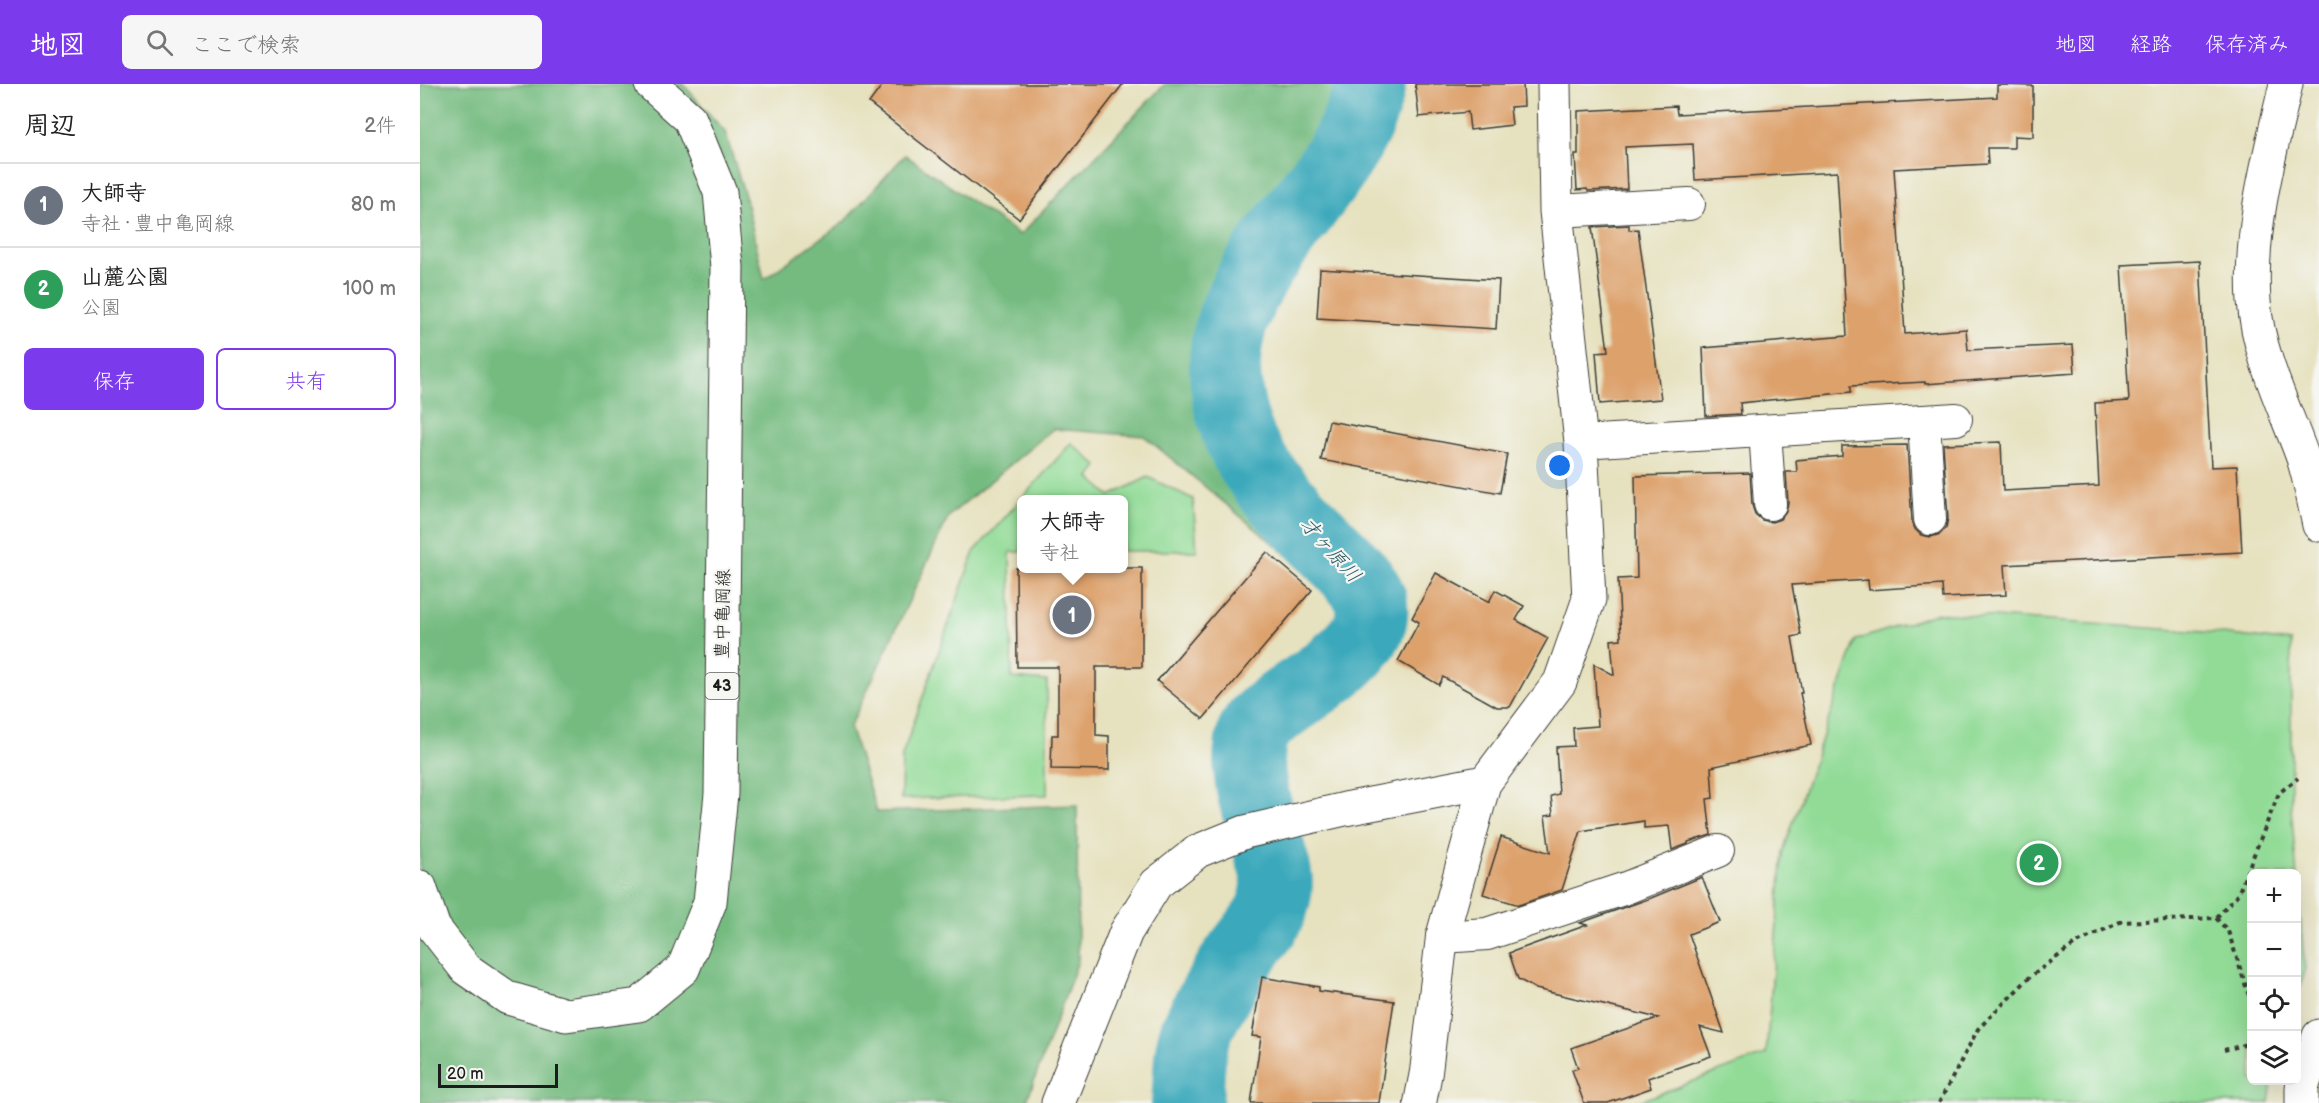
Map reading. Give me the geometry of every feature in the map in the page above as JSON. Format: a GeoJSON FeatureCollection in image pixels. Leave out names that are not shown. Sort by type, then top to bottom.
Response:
{"type":"FeatureCollection","features":[{"type":"Feature","properties":{"kind":"street","name":"豊中亀岡線"},"geometry":{"type":"LineString","coordinates":[[420,887],[434,928],[466,969],[508,998],[566,1015],[639,1005],[683,969],[710,902],[721,794],[727,267],[720,192],[690,119],[651,84]]}},
{"type":"Feature","properties":{"kind":"street"},"geometry":{"type":"LineString","coordinates":[[1420,1103],[1442,937],[1485,782],[1560,682],[1589,599],[1581,442],[1556,211],[1554,84]]}},
{"type":"Feature","properties":{"kind":"street"},"geometry":{"type":"LineString","coordinates":[[2286,84],[2259,205],[2253,257],[2254,303],[2262,346],[2304,462],[2319,525]]}},
{"type":"Feature","properties":{"kind":"street"},"geometry":{"type":"LineString","coordinates":[[1556,211],[1689,204]]}},
{"type":"Feature","properties":{"kind":"street"},"geometry":{"type":"LineString","coordinates":[[1581,442],[1956,419]]}},
{"type":"Feature","properties":{"kind":"street"},"geometry":{"type":"LineString","coordinates":[[1924,421],[1930,519]]}},
{"type":"Feature","properties":{"kind":"street"},"geometry":{"type":"LineString","coordinates":[[1765,431],[1770,504]]}},
{"type":"Feature","properties":{"kind":"street"},"geometry":{"type":"LineString","coordinates":[[1058,1103],[1126,932],[1156,884],[1198,851],[1245,832],[1345,808],[1485,782]]}},
{"type":"Feature","properties":{"kind":"street"},"geometry":{"type":"LineString","coordinates":[[1442,937],[1486,934],[1626,888],[1718,851]]}},
{"type":"Feature","properties":{"kind":"street"},"geometry":{"type":"LineString","coordinates":[[2302,1103],[2302,1088],[2319,1036]]}},
{"type":"Feature","properties":{"kind":"path"},"geometry":{"type":"LineString","coordinates":[[1939,1103],[1978,1029],[2031,976],[2074,944],[2120,922],[2216,918],[2238,894],[2279,793],[2298,778]]}},
{"type":"Feature","properties":{"kind":"path"},"geometry":{"type":"LineString","coordinates":[[2216,918],[2228,931],[2247,990]]}},
{"type":"Feature","properties":{"kind":"path"},"geometry":{"type":"LineString","coordinates":[[2224,1050],[2247,1044]]}},
{"type":"Feature","properties":{"kind":"green space"},"geometry":{"type":"Polygon","coordinates":[[[420,84],[683,84],[725,132],[745,196],[764,279],[844,222],[905,155],[1020,235],[1165,84],[1355,84],[1352,112],[1219,300],[1212,373],[1234,464],[1351,589],[1341,600],[1144,436],[1053,429],[949,516],[850,727],[877,812],[1077,805],[1078,961],[1026,1103],[420,1103],[420,84]]]}},
{"type":"Feature","properties":{"kind":"green space"},"geometry":{"type":"Polygon","coordinates":[[[1071,443],[1098,466],[1090,478],[1109,495],[1025,495],[1071,443]]]}},
{"type":"Feature","properties":{"kind":"green space"},"geometry":{"type":"Polygon","coordinates":[[[1148,477],[1193,499],[1197,551],[1128,551],[1128,495],[1112,495],[1148,477]]]}},
{"type":"Feature","properties":{"kind":"green space"},"geometry":{"type":"Polygon","coordinates":[[[1017,504],[1017,552],[1010,552],[1012,678],[1047,681],[1047,795],[901,799],[902,756],[974,552],[1017,504]]]}},
{"type":"Feature","properties":{"kind":"green space"},"geometry":{"type":"Polygon","coordinates":[[[1938,613],[2205,632],[2291,642],[2291,807],[2296,869],[2247,869],[2247,1085],[2271,1085],[2269,1103],[1635,1103],[1766,1054],[1783,852],[1856,640],[1938,613]]]}},
{"type":"Feature","properties":{"kind":"green space"},"geometry":{"type":"Polygon","coordinates":[[[2301,924],[2305,971],[2301,984],[2301,924]]]}},
{"type":"Feature","properties":{"kind":"building"},"geometry":{"type":"Polygon","coordinates":[[[883,84],[1123,84],[1019,219],[869,103],[883,84]]]}},
{"type":"Feature","properties":{"kind":"building"},"geometry":{"type":"Polygon","coordinates":[[[1415,84],[1523,84],[1524,106],[1510,107],[1512,125],[1470,130],[1468,112],[1419,117],[1415,84]]]}},
{"type":"Feature","properties":{"kind":"building"},"geometry":{"type":"Polygon","coordinates":[[[1997,85],[2033,86],[2033,137],[2014,136],[2014,148],[1987,148],[1988,164],[1894,169],[1905,334],[1966,329],[1968,350],[2073,345],[2075,373],[1925,384],[1925,382],[1851,386],[1851,392],[1740,403],[1741,414],[1706,416],[1703,348],[1847,336],[1837,172],[1695,180],[1693,144],[1625,147],[1627,189],[1577,190],[1575,154],[1578,154],[1578,111],[1676,106],[1677,114],[1997,97],[1997,85]]]}},
{"type":"Feature","properties":{"kind":"building"},"geometry":{"type":"Polygon","coordinates":[[[1629,225],[1629,230],[1638,229],[1661,399],[1600,404],[1596,352],[1608,351],[1592,227],[1629,225]]]}},
{"type":"Feature","properties":{"kind":"building"},"geometry":{"type":"Polygon","coordinates":[[[2200,261],[2211,467],[2237,466],[2242,552],[2004,565],[2006,595],[1943,598],[1942,585],[1869,590],[1868,580],[1792,585],[1801,635],[1792,637],[1802,693],[1800,693],[1811,745],[1711,767],[1713,798],[1707,799],[1711,835],[1672,850],[1669,826],[1644,828],[1644,821],[1581,831],[1562,890],[1519,905],[1483,894],[1501,837],[1550,853],[1545,816],[1553,815],[1551,796],[1559,794],[1556,747],[1574,746],[1573,728],[1598,726],[1594,664],[1614,675],[1611,640],[1621,639],[1618,579],[1637,578],[1635,476],[1750,473],[1752,505],[1755,514],[1762,520],[1772,522],[1780,519],[1786,511],[1788,503],[1786,472],[1797,472],[1796,460],[1842,456],[1842,446],[1907,445],[1912,521],[1915,529],[1921,535],[1931,537],[1940,534],[1946,528],[1948,518],[1943,444],[2001,442],[2003,491],[2099,486],[2095,403],[2129,401],[2121,265],[2200,261]]]}},
{"type":"Feature","properties":{"kind":"building"},"geometry":{"type":"Polygon","coordinates":[[[1320,269],[1499,280],[1496,329],[1317,318],[1320,269]]]}},
{"type":"Feature","properties":{"kind":"building"},"geometry":{"type":"Polygon","coordinates":[[[1329,421],[1507,454],[1500,493],[1321,460],[1329,421]]]}},
{"type":"Feature","properties":{"kind":"building"},"geometry":{"type":"Polygon","coordinates":[[[1267,552],[1312,590],[1203,719],[1157,681],[1267,552]]]}},
{"type":"Feature","properties":{"kind":"building"},"geometry":{"type":"Polygon","coordinates":[[[1016,568],[1017,573],[1128,573],[1128,568],[1142,568],[1142,667],[1096,667],[1096,735],[1109,736],[1109,770],[1051,769],[1052,735],[1058,735],[1058,667],[1017,667],[1016,568]]]}},
{"type":"Feature","properties":{"kind":"building"},"geometry":{"type":"Polygon","coordinates":[[[1436,573],[1489,602],[1495,590],[1524,606],[1516,620],[1548,638],[1510,707],[1497,707],[1443,677],[1439,685],[1398,661],[1419,622],[1412,618],[1436,573]]]}},
{"type":"Feature","properties":{"kind":"building"},"geometry":{"type":"Polygon","coordinates":[[[1702,877],[1720,922],[1689,934],[1724,1033],[1700,1027],[1711,1056],[1648,1078],[1651,1088],[1608,1103],[1584,1103],[1572,1070],[1578,1068],[1571,1048],[1658,1018],[1536,989],[1518,979],[1509,953],[1587,925],[1580,923],[1702,877]]]}},
{"type":"Feature","properties":{"kind":"building"},"geometry":{"type":"Polygon","coordinates":[[[1262,977],[1319,987],[1319,991],[1394,1001],[1379,1103],[1251,1103],[1261,1037],[1252,1036],[1262,977]]]}},
{"type":"Feature","properties":{"kind":"waterway","name":"才ヶ原川"},"geometry":{"type":"LineString","coordinates":[[1187,1103],[1191,1054],[1197,1029],[1234,964],[1265,922],[1276,893],[1276,873],[1255,801],[1250,775],[1249,761],[1253,732],[1266,717],[1348,655],[1368,630],[1372,616],[1370,598],[1360,582],[1280,498],[1253,463],[1241,441],[1233,417],[1227,392],[1225,367],[1230,328],[1245,292],[1265,257],[1338,157],[1358,122],[1370,84]]}},
{"type":"Feature","properties":{"kind":"place","name":"大師寺"},"geometry":{"type":"Point","coordinates":[1072,615]}},
{"type":"Feature","properties":{"kind":"place","name":"山麓公園"},"geometry":{"type":"Point","coordinates":[2039,863]}}]}
